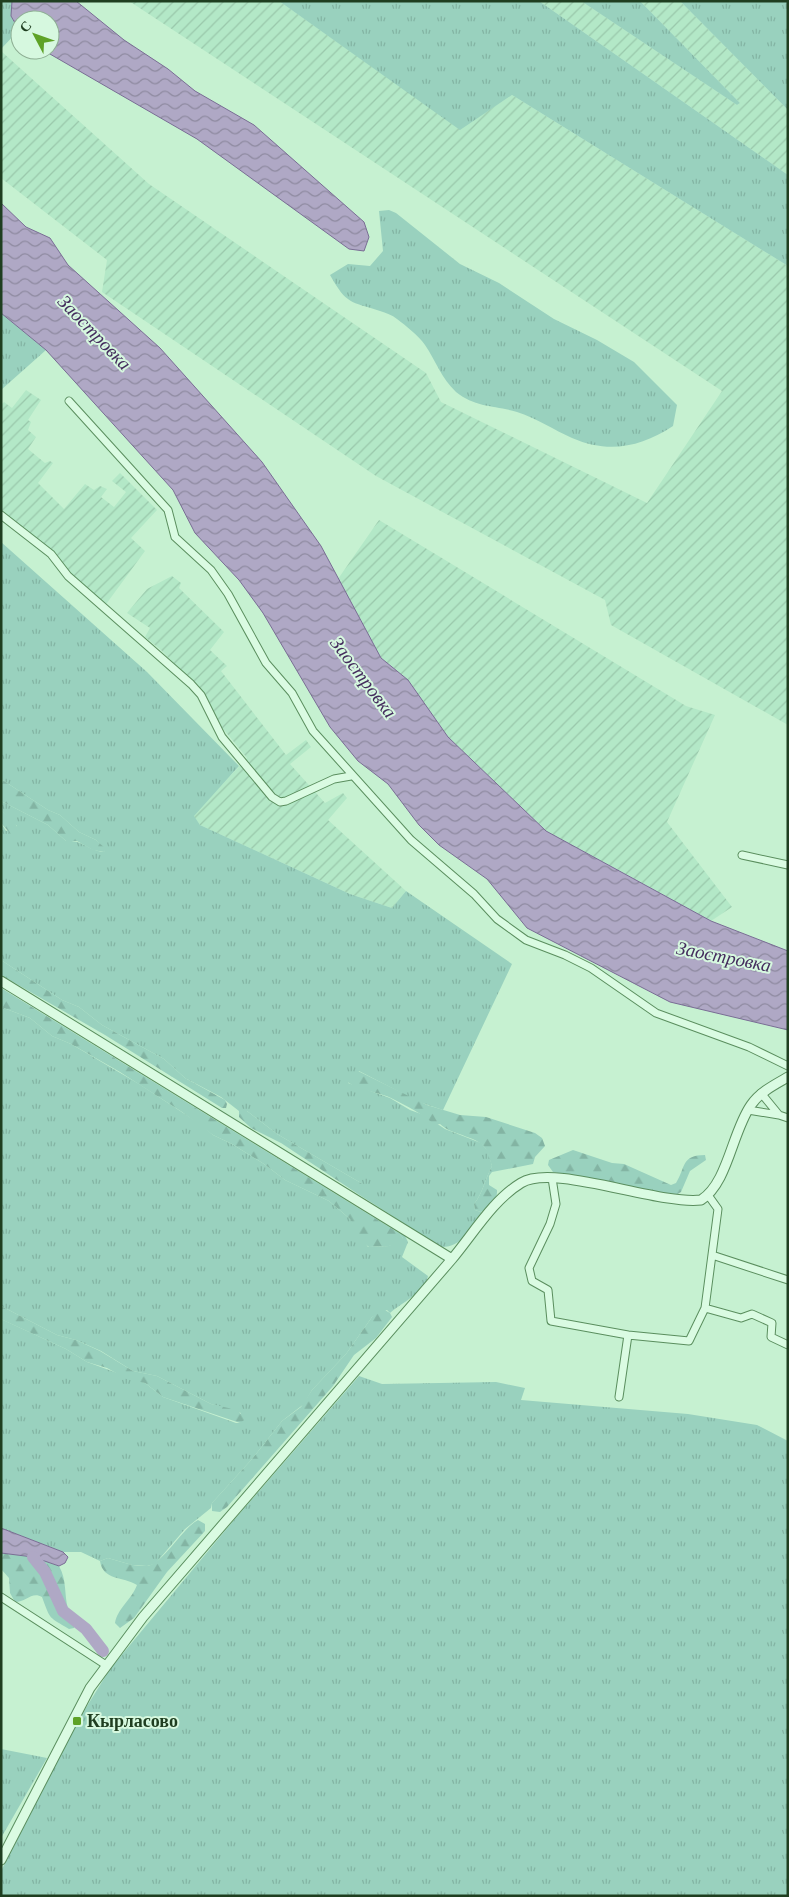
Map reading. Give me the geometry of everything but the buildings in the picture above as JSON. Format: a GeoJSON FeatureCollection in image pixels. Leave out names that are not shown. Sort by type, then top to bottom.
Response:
{"type":"FeatureCollection","features":[{"type":"Feature","properties":{"kind":"street"},"geometry":{"type":"LineString","coordinates":[[69,401],[168,510],[175,536],[211,570],[228,594],[266,663],[292,694],[313,731],[411,840],[474,894],[498,919],[526,940],[565,954],[591,968],[656,1013],[749,1046],[788,1066]]}},
{"type":"Feature","properties":{"kind":"street"},"geometry":{"type":"LineString","coordinates":[[1,515],[51,554],[68,576],[191,684],[201,695],[222,738],[272,797],[280,802],[286,801],[334,779],[352,776]]}},
{"type":"Feature","properties":{"kind":"street"},"geometry":{"type":"LineString","coordinates":[[742,855],[788,865]]}},
{"type":"Feature","properties":{"kind":"street"},"geometry":{"type":"LineString","coordinates":[[1,981],[452,1259]]}},
{"type":"Feature","properties":{"kind":"street"},"geometry":{"type":"LineString","coordinates":[[1,1860],[75,1715],[106,1665],[186,1566],[452,1259],[502,1198],[523,1182],[535,1178],[552,1178],[678,1200],[700,1200],[715,1187],[748,1110],[761,1093],[788,1077]]}},
{"type":"Feature","properties":{"kind":"street"},"geometry":{"type":"LineString","coordinates":[[761,1093],[779,1115]]}},
{"type":"Feature","properties":{"kind":"street"},"geometry":{"type":"LineString","coordinates":[[748,1110],[788,1118]]}},
{"type":"Feature","properties":{"kind":"street"},"geometry":{"type":"LineString","coordinates":[[552,1178],[556,1204],[550,1224],[529,1268],[532,1281],[548,1290],[551,1321],[628,1335],[689,1341],[705,1308],[718,1209],[708,1195]]}},
{"type":"Feature","properties":{"kind":"street"},"geometry":{"type":"LineString","coordinates":[[712,1254],[788,1280]]}},
{"type":"Feature","properties":{"kind":"street"},"geometry":{"type":"LineString","coordinates":[[705,1308],[741,1318],[752,1314],[772,1322],[771,1337],[788,1345]]}},
{"type":"Feature","properties":{"kind":"street"},"geometry":{"type":"LineString","coordinates":[[619,1396],[628,1335]]}},
{"type":"Feature","properties":{"kind":"street"},"geometry":{"type":"LineString","coordinates":[[1,1597],[106,1665]]}},
{"type":"Feature","properties":{"kind":"green space"},"geometry":{"type":"Polygon","coordinates":[[[1,1],[12,1],[10,10],[10,39],[1,49],[1,1]]]}},
{"type":"Feature","properties":{"kind":"green space"},"geometry":{"type":"Polygon","coordinates":[[[129,1],[279,1],[460,129],[512,95],[788,266],[788,725],[611,625],[605,600],[376,476],[102,292],[107,260],[1,178],[1,51],[149,184],[426,373],[441,402],[647,503],[722,391],[129,1]]]}},
{"type":"Feature","properties":{"kind":"green space"},"geometry":{"type":"Polygon","coordinates":[[[279,1],[539,1],[788,175],[788,266],[512,95],[460,130],[279,1]]]}},
{"type":"Feature","properties":{"kind":"green space"},"geometry":{"type":"Polygon","coordinates":[[[539,1],[581,1],[737,105],[740,103],[640,1],[680,1],[788,110],[788,175],[539,1]]]}},
{"type":"Feature","properties":{"kind":"green space"},"geometry":{"type":"Polygon","coordinates":[[[581,1],[640,1],[740,103],[737,105],[581,1]]]}},
{"type":"Feature","properties":{"kind":"green space"},"geometry":{"type":"Polygon","coordinates":[[[680,1],[788,1],[788,110],[680,1]]]}},
{"type":"Feature","properties":{"kind":"green space"},"geometry":{"type":"Polygon","coordinates":[[[389,210],[396,213],[460,264],[499,283],[554,319],[597,340],[634,362],[677,405],[673,426],[649,439],[637,443],[612,447],[599,446],[572,438],[517,412],[471,401],[456,392],[442,375],[425,345],[415,334],[391,315],[355,303],[345,297],[330,275],[348,264],[370,266],[383,251],[379,211],[389,210]]]}},
{"type":"Feature","properties":{"kind":"green space"},"geometry":{"type":"Polygon","coordinates":[[[1,313],[46,350],[1,390],[1,313]]]}},
{"type":"Feature","properties":{"kind":"green space"},"geometry":{"type":"Polygon","coordinates":[[[26,390],[41,400],[28,420],[31,422],[28,430],[36,437],[28,449],[45,463],[50,461],[53,463],[38,483],[64,509],[85,484],[94,490],[100,486],[107,489],[101,497],[114,507],[126,492],[112,481],[120,473],[157,510],[131,538],[145,551],[104,607],[1,512],[1,405],[4,402],[12,408],[26,390]]]}},
{"type":"Feature","properties":{"kind":"green space"},"geometry":{"type":"Polygon","coordinates":[[[379,520],[686,706],[715,715],[667,822],[732,907],[711,921],[546,831],[448,737],[408,680],[381,658],[338,579],[379,520]]]}},
{"type":"Feature","properties":{"kind":"green space"},"geometry":{"type":"Polygon","coordinates":[[[1,542],[147,672],[239,766],[194,816],[200,825],[350,894],[392,908],[406,891],[512,964],[443,1110],[419,1102],[359,1071],[348,1083],[390,1098],[410,1110],[424,1115],[445,1129],[481,1143],[488,1151],[492,1166],[480,1195],[474,1204],[475,1210],[481,1212],[481,1216],[469,1232],[454,1245],[441,1247],[358,1194],[363,1194],[361,1183],[277,1134],[247,1111],[239,1111],[221,1097],[185,1078],[164,1059],[102,1025],[79,1007],[62,1000],[1,960],[1,823],[6,831],[17,826],[1,810],[1,801],[48,825],[66,841],[77,842],[98,851],[104,852],[105,849],[96,840],[79,832],[60,815],[48,810],[1,779],[1,542]]]}},
{"type":"Feature","properties":{"kind":"green space"},"geometry":{"type":"Polygon","coordinates":[[[172,576],[181,583],[179,588],[224,632],[210,650],[227,666],[221,671],[286,755],[306,740],[311,747],[290,764],[325,803],[343,793],[347,798],[328,820],[406,891],[392,908],[350,894],[200,825],[193,816],[247,758],[183,680],[186,676],[161,650],[145,637],[150,628],[127,613],[147,589],[172,576]]]}},
{"type":"Feature","properties":{"kind":"green space"},"geometry":{"type":"Polygon","coordinates":[[[1,779],[48,810],[60,815],[79,832],[96,840],[106,849],[104,852],[93,850],[77,841],[66,841],[48,825],[1,801],[1,779]]]}},
{"type":"Feature","properties":{"kind":"green space"},"geometry":{"type":"Polygon","coordinates":[[[1,810],[15,822],[19,833],[15,839],[1,823],[1,810]]]}},
{"type":"Feature","properties":{"kind":"green space"},"geometry":{"type":"Polygon","coordinates":[[[1,960],[62,1000],[79,1007],[102,1025],[164,1059],[185,1078],[225,1100],[226,1108],[222,1108],[105,1035],[1,975],[1,960]]]}},
{"type":"Feature","properties":{"kind":"green space"},"geometry":{"type":"Polygon","coordinates":[[[1,988],[399,1233],[403,1238],[400,1243],[389,1246],[369,1247],[360,1240],[350,1219],[329,1201],[285,1180],[264,1164],[232,1144],[213,1135],[182,1112],[120,1072],[71,1044],[52,1036],[30,1018],[1,1007],[1,988]]]}},
{"type":"Feature","properties":{"kind":"green space"},"geometry":{"type":"Polygon","coordinates":[[[1,1007],[30,1018],[52,1036],[71,1044],[139,1084],[200,1124],[213,1135],[232,1144],[264,1164],[285,1180],[329,1201],[350,1219],[368,1247],[389,1246],[403,1238],[399,1233],[404,1234],[408,1242],[402,1257],[428,1276],[426,1282],[412,1297],[390,1313],[387,1310],[372,1317],[346,1354],[312,1390],[304,1404],[282,1421],[252,1459],[212,1503],[211,1508],[185,1529],[155,1564],[147,1566],[132,1565],[108,1558],[100,1561],[81,1552],[63,1552],[1,1528],[1,1319],[66,1349],[87,1362],[145,1383],[163,1397],[236,1423],[240,1423],[241,1413],[211,1404],[157,1376],[133,1371],[101,1351],[76,1340],[57,1335],[1,1306],[1,1007]]]}},
{"type":"Feature","properties":{"kind":"green space"},"geometry":{"type":"Polygon","coordinates":[[[358,1071],[427,1105],[460,1115],[486,1117],[535,1133],[542,1138],[545,1146],[535,1157],[533,1164],[492,1172],[489,1176],[489,1185],[497,1190],[496,1197],[490,1206],[481,1212],[475,1210],[474,1204],[480,1195],[492,1166],[484,1146],[440,1124],[435,1125],[419,1113],[385,1095],[354,1086],[344,1078],[358,1071]]]}},
{"type":"Feature","properties":{"kind":"green space"},"geometry":{"type":"Polygon","coordinates":[[[239,1111],[247,1111],[277,1134],[361,1183],[365,1188],[363,1194],[358,1194],[281,1143],[251,1128],[239,1117],[239,1111]]]}},
{"type":"Feature","properties":{"kind":"green space"},"geometry":{"type":"Polygon","coordinates":[[[573,1150],[612,1163],[624,1164],[671,1185],[676,1183],[685,1163],[692,1157],[705,1155],[706,1160],[690,1171],[681,1192],[674,1196],[553,1172],[548,1165],[549,1160],[573,1150]]]}},
{"type":"Feature","properties":{"kind":"green space"},"geometry":{"type":"Polygon","coordinates":[[[1,1306],[57,1335],[76,1340],[100,1351],[133,1371],[157,1376],[211,1404],[237,1410],[246,1419],[240,1423],[163,1397],[145,1383],[127,1379],[107,1368],[87,1362],[66,1349],[1,1319],[1,1306]]]}},
{"type":"Feature","properties":{"kind":"green space"},"geometry":{"type":"Polygon","coordinates":[[[383,1309],[390,1313],[392,1317],[376,1338],[354,1355],[333,1386],[227,1507],[220,1512],[212,1511],[212,1503],[252,1459],[282,1421],[301,1407],[312,1390],[346,1354],[372,1317],[383,1309]]]}},
{"type":"Feature","properties":{"kind":"green space"},"geometry":{"type":"Polygon","coordinates":[[[359,1376],[382,1384],[496,1382],[525,1388],[521,1400],[688,1414],[757,1425],[788,1441],[788,1896],[1,1896],[1,1871],[79,1719],[110,1669],[234,1520],[359,1376]]]}},
{"type":"Feature","properties":{"kind":"green space"},"geometry":{"type":"Polygon","coordinates":[[[198,1520],[205,1524],[205,1531],[167,1572],[134,1618],[120,1628],[115,1623],[116,1618],[137,1585],[109,1575],[105,1572],[100,1561],[108,1558],[136,1566],[152,1564],[165,1554],[185,1531],[198,1520]]]}},
{"type":"Feature","properties":{"kind":"green space"},"geometry":{"type":"Polygon","coordinates":[[[1,1553],[33,1557],[59,1566],[62,1571],[67,1603],[74,1628],[69,1629],[51,1617],[42,1597],[38,1595],[15,1602],[10,1593],[9,1578],[1,1569],[1,1553]]]}},
{"type":"Feature","properties":{"kind":"green space"},"geometry":{"type":"Polygon","coordinates":[[[1,1749],[47,1758],[1,1838],[1,1749]]]}},
{"type":"Feature","properties":{"kind":"water"},"geometry":{"type":"Polygon","coordinates":[[[12,1],[76,1],[124,40],[168,69],[195,91],[254,125],[364,222],[369,237],[364,251],[349,249],[197,139],[60,60],[60,10],[11,10],[12,1]]]}},
{"type":"Feature","properties":{"kind":"water","name":"Заостровка"},"geometry":{"type":"Polygon","coordinates":[[[1,203],[26,227],[50,238],[68,265],[160,348],[262,462],[321,546],[381,658],[408,680],[448,737],[546,831],[711,921],[788,951],[788,1030],[670,1002],[527,928],[487,879],[439,845],[419,825],[388,784],[358,761],[330,727],[263,613],[239,580],[195,533],[173,490],[46,350],[1,313],[1,203]]]}},
{"type":"Feature","properties":{"kind":"water"},"geometry":{"type":"Polygon","coordinates":[[[1,1528],[63,1552],[68,1557],[65,1563],[59,1566],[33,1557],[1,1553],[1,1528]]]}},
{"type":"Feature","properties":{"kind":"waterway"},"geometry":{"type":"LineString","coordinates":[[33,1557],[45,1572],[63,1611],[86,1629],[103,1651]]}},
{"type":"Feature","properties":{"kind":"place","name":"Кырласово"},"geometry":{"type":"Point","coordinates":[77,1721]}}]}
